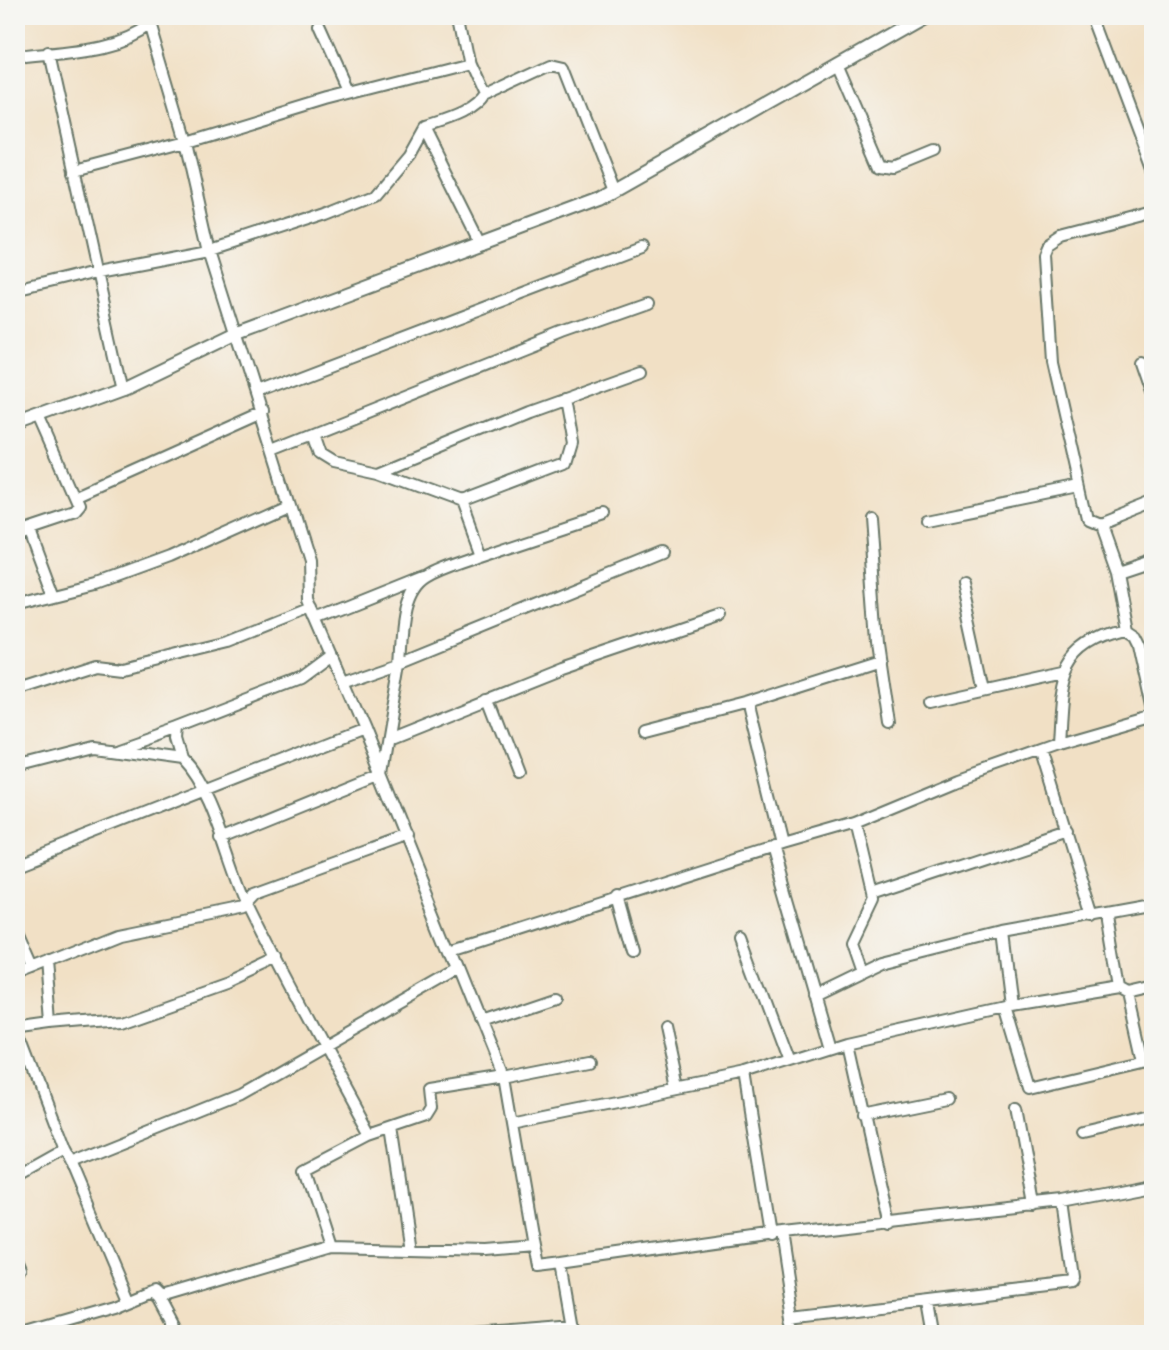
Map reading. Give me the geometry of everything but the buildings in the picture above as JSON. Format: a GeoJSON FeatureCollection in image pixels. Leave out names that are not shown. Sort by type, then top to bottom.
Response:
{"type":"FeatureCollection","features":[{"type":"Feature","properties":{"kind":"street"},"geometry":{"type":"LineString","coordinates":[[12,56],[108,44],[134,36],[169,12]]}},
{"type":"Feature","properties":{"kind":"street"},"geometry":{"type":"LineString","coordinates":[[12,298],[20,292],[99,272],[210,250],[376,194],[408,155],[423,128],[455,117],[480,101],[482,95],[467,62],[457,12]]}},
{"type":"Feature","properties":{"kind":"street"},"geometry":{"type":"LineString","coordinates":[[12,430],[124,388],[235,335],[570,212],[929,12]]}},
{"type":"Feature","properties":{"kind":"street"},"geometry":{"type":"LineString","coordinates":[[1093,12],[1156,180]]}},
{"type":"Feature","properties":{"kind":"street"},"geometry":{"type":"LineString","coordinates":[[150,23],[186,141],[210,250],[235,335],[308,558],[308,602],[382,773],[504,1077],[536,1267],[774,1234],[1064,1202],[1156,1184]]}},
{"type":"Feature","properties":{"kind":"street"},"geometry":{"type":"LineString","coordinates":[[321,30],[349,92]]}},
{"type":"Feature","properties":{"kind":"street"},"geometry":{"type":"LineString","coordinates":[[49,50],[124,388]]}},
{"type":"Feature","properties":{"kind":"street"},"geometry":{"type":"LineString","coordinates":[[76,170],[467,62]]}},
{"type":"Feature","properties":{"kind":"street"},"geometry":{"type":"LineString","coordinates":[[482,95],[551,63],[564,66],[613,191]]}},
{"type":"Feature","properties":{"kind":"street"},"geometry":{"type":"LineString","coordinates":[[838,64],[882,165],[892,167],[932,151]]}},
{"type":"Feature","properties":{"kind":"street"},"geometry":{"type":"LineString","coordinates":[[423,128],[481,244]]}},
{"type":"Feature","properties":{"kind":"street"},"geometry":{"type":"LineString","coordinates":[[1156,211],[1060,236],[1046,246],[1044,253],[1050,362],[1088,523],[1098,525],[1156,502]]}},
{"type":"Feature","properties":{"kind":"street"},"geometry":{"type":"LineString","coordinates":[[256,394],[640,248]]}},
{"type":"Feature","properties":{"kind":"street"},"geometry":{"type":"LineString","coordinates":[[274,450],[564,334],[646,306]]}},
{"type":"Feature","properties":{"kind":"street"},"geometry":{"type":"LineString","coordinates":[[1143,362],[1156,400]]}},
{"type":"Feature","properties":{"kind":"street"},"geometry":{"type":"LineString","coordinates":[[380,472],[643,370]]}},
{"type":"Feature","properties":{"kind":"street"},"geometry":{"type":"LineString","coordinates":[[314,434],[321,454],[334,462],[380,472],[461,502],[563,464],[568,443],[561,399]]}},
{"type":"Feature","properties":{"kind":"street"},"geometry":{"type":"LineString","coordinates":[[78,496],[262,413]]}},
{"type":"Feature","properties":{"kind":"street"},"geometry":{"type":"LineString","coordinates":[[12,532],[78,510],[80,505],[43,421]]}},
{"type":"Feature","properties":{"kind":"street"},"geometry":{"type":"LineString","coordinates":[[925,519],[1078,488]]}},
{"type":"Feature","properties":{"kind":"street"},"geometry":{"type":"LineString","coordinates":[[461,502],[480,554]]}},
{"type":"Feature","properties":{"kind":"street"},"geometry":{"type":"LineString","coordinates":[[12,604],[95,584],[166,558],[289,503]]}},
{"type":"Feature","properties":{"kind":"street"},"geometry":{"type":"LineString","coordinates":[[12,692],[96,665],[121,668],[232,641],[602,513]]}},
{"type":"Feature","properties":{"kind":"street"},"geometry":{"type":"LineString","coordinates":[[869,517],[880,660],[890,724]]}},
{"type":"Feature","properties":{"kind":"street"},"geometry":{"type":"LineString","coordinates":[[1098,525],[1114,570],[1125,630]]}},
{"type":"Feature","properties":{"kind":"street"},"geometry":{"type":"LineString","coordinates":[[29,526],[54,594]]}},
{"type":"Feature","properties":{"kind":"street"},"geometry":{"type":"LineString","coordinates":[[342,680],[662,553]]}},
{"type":"Feature","properties":{"kind":"street"},"geometry":{"type":"LineString","coordinates":[[1114,570],[1156,556]]}},
{"type":"Feature","properties":{"kind":"street"},"geometry":{"type":"LineString","coordinates":[[382,773],[402,626],[410,594],[424,576]]}},
{"type":"Feature","properties":{"kind":"street"},"geometry":{"type":"LineString","coordinates":[[962,583],[986,688]]}},
{"type":"Feature","properties":{"kind":"street"},"geometry":{"type":"LineString","coordinates":[[388,739],[561,670],[720,616]]}},
{"type":"Feature","properties":{"kind":"street"},"geometry":{"type":"LineString","coordinates":[[453,951],[853,825],[959,781],[1156,717],[1134,635],[1125,630],[1102,635],[1086,644],[1065,671],[1058,746]]}},
{"type":"Feature","properties":{"kind":"street"},"geometry":{"type":"LineString","coordinates":[[116,748],[301,680],[332,656]]}},
{"type":"Feature","properties":{"kind":"street"},"geometry":{"type":"LineString","coordinates":[[645,729],[880,660]]}},
{"type":"Feature","properties":{"kind":"street"},"geometry":{"type":"LineString","coordinates":[[928,700],[1065,671]]}},
{"type":"Feature","properties":{"kind":"street"},"geometry":{"type":"LineString","coordinates":[[487,699],[517,777]]}},
{"type":"Feature","properties":{"kind":"street"},"geometry":{"type":"LineString","coordinates":[[745,702],[776,847],[830,1048]]}},
{"type":"Feature","properties":{"kind":"street"},"geometry":{"type":"LineString","coordinates":[[177,727],[182,759],[203,791],[247,902],[370,1136]]}},
{"type":"Feature","properties":{"kind":"street"},"geometry":{"type":"LineString","coordinates":[[12,866],[363,728]]}},
{"type":"Feature","properties":{"kind":"street"},"geometry":{"type":"LineString","coordinates":[[12,768],[94,747],[182,759]]}},
{"type":"Feature","properties":{"kind":"street"},"geometry":{"type":"LineString","coordinates":[[1041,752],[1092,918]]}},
{"type":"Feature","properties":{"kind":"street"},"geometry":{"type":"LineString","coordinates":[[222,838],[382,773]]}},
{"type":"Feature","properties":{"kind":"street"},"geometry":{"type":"LineString","coordinates":[[853,825],[871,904],[851,943],[861,972]]}},
{"type":"Feature","properties":{"kind":"street"},"geometry":{"type":"LineString","coordinates":[[870,895],[1066,830]]}},
{"type":"Feature","properties":{"kind":"street"},"geometry":{"type":"LineString","coordinates":[[12,976],[120,932],[242,907],[256,892],[408,837]]}},
{"type":"Feature","properties":{"kind":"street"},"geometry":{"type":"LineString","coordinates":[[616,897],[632,954]]}},
{"type":"Feature","properties":{"kind":"street"},"geometry":{"type":"LineString","coordinates":[[814,995],[918,951],[1156,904]]}},
{"type":"Feature","properties":{"kind":"street"},"geometry":{"type":"LineString","coordinates":[[1002,932],[1009,1007],[1030,1087],[1151,1058],[1126,990],[1109,916]]}},
{"type":"Feature","properties":{"kind":"street"},"geometry":{"type":"LineString","coordinates":[[12,926],[30,968]]}},
{"type":"Feature","properties":{"kind":"street"},"geometry":{"type":"LineString","coordinates":[[744,938],[790,1061]]}},
{"type":"Feature","properties":{"kind":"street"},"geometry":{"type":"LineString","coordinates":[[48,960],[53,1027]]}},
{"type":"Feature","properties":{"kind":"street"},"geometry":{"type":"LineString","coordinates":[[127,1300],[15,1033],[122,1022],[226,984],[277,960]]}},
{"type":"Feature","properties":{"kind":"street"},"geometry":{"type":"LineString","coordinates":[[69,1163],[238,1096],[460,968]]}},
{"type":"Feature","properties":{"kind":"street"},"geometry":{"type":"LineString","coordinates":[[512,1123],[743,1076],[847,1043],[1009,1007],[1156,987]]}},
{"type":"Feature","properties":{"kind":"street"},"geometry":{"type":"LineString","coordinates":[[481,1021],[555,996]]}},
{"type":"Feature","properties":{"kind":"street"},"geometry":{"type":"LineString","coordinates":[[663,1028],[676,1089]]}},
{"type":"Feature","properties":{"kind":"street"},"geometry":{"type":"LineString","coordinates":[[847,1043],[887,1223]]}},
{"type":"Feature","properties":{"kind":"street"},"geometry":{"type":"LineString","coordinates":[[332,1246],[307,1168],[370,1136],[426,1117],[431,1108],[429,1089],[590,1060]]}},
{"type":"Feature","properties":{"kind":"street"},"geometry":{"type":"LineString","coordinates":[[743,1076],[798,1338]]}},
{"type":"Feature","properties":{"kind":"street"},"geometry":{"type":"LineString","coordinates":[[862,1116],[945,1099]]}},
{"type":"Feature","properties":{"kind":"street"},"geometry":{"type":"LineString","coordinates":[[1016,1108],[1034,1206]]}},
{"type":"Feature","properties":{"kind":"street"},"geometry":{"type":"LineString","coordinates":[[1082,1135],[1156,1118]]}},
{"type":"Feature","properties":{"kind":"street"},"geometry":{"type":"LineString","coordinates":[[392,1129],[410,1248]]}},
{"type":"Feature","properties":{"kind":"street"},"geometry":{"type":"LineString","coordinates":[[12,1178],[62,1150]]}},
{"type":"Feature","properties":{"kind":"street"},"geometry":{"type":"LineString","coordinates":[[792,1318],[1072,1285],[1064,1202]]}},
{"type":"Feature","properties":{"kind":"street"},"geometry":{"type":"LineString","coordinates":[[12,1243],[24,1268]]}},
{"type":"Feature","properties":{"kind":"street"},"geometry":{"type":"LineString","coordinates":[[159,1297],[332,1246],[486,1250],[533,1246]]}},
{"type":"Feature","properties":{"kind":"street"},"geometry":{"type":"LineString","coordinates":[[408,1338],[574,1331],[562,1264]]}},
{"type":"Feature","properties":{"kind":"street"},"geometry":{"type":"LineString","coordinates":[[18,1338],[153,1291],[181,1338]]}},
{"type":"Feature","properties":{"kind":"street"},"geometry":{"type":"LineString","coordinates":[[926,1304],[934,1338]]}}]}
